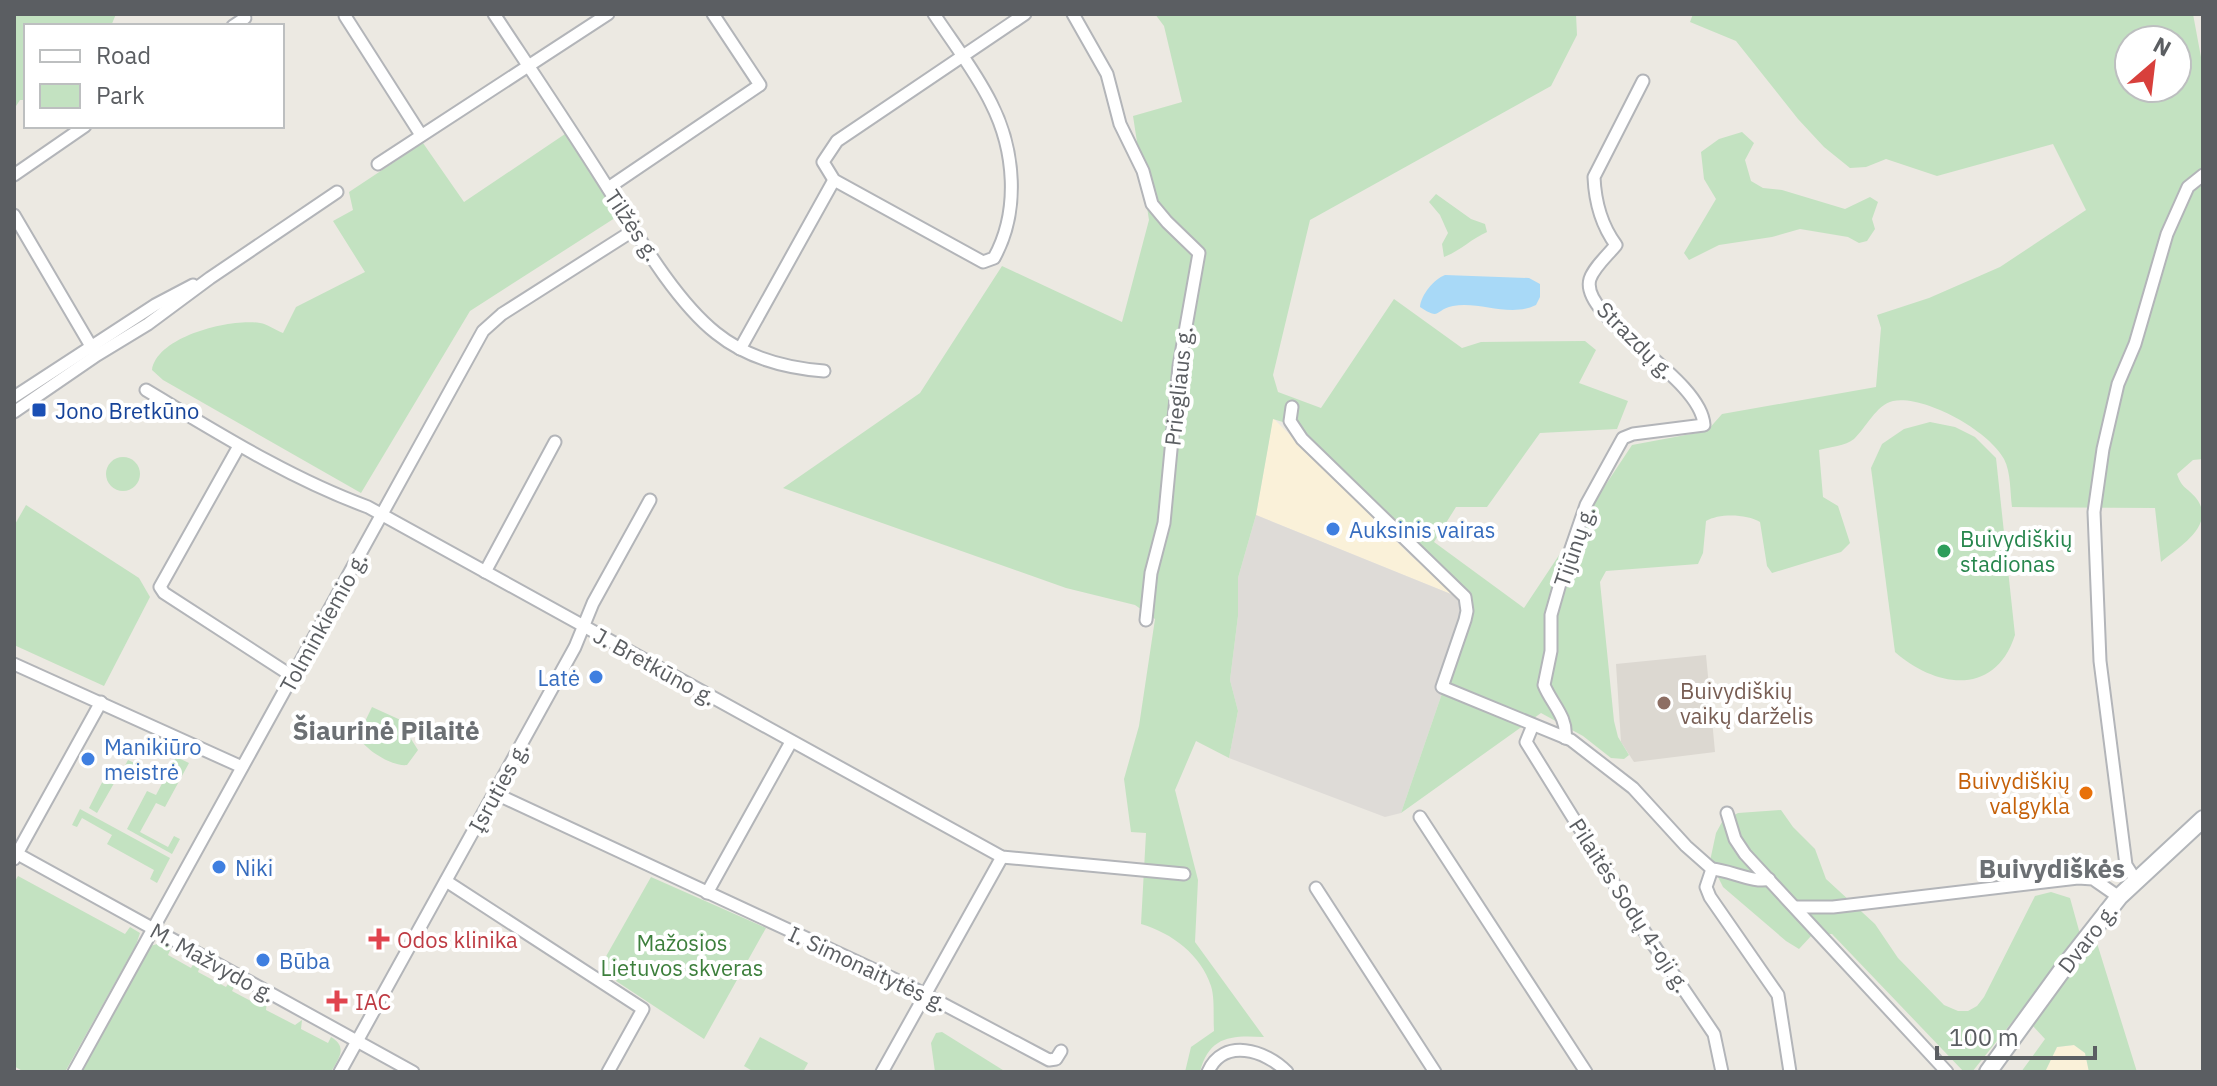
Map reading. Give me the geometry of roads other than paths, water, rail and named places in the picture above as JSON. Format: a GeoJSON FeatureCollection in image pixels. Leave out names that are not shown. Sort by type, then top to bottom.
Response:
{"type":"FeatureCollection","features":[{"type":"Feature","properties":{"kind":"main road","name":"Dvaro g."},"geometry":{"type":"LineString","coordinates":[[1988,1072],[2119,897],[2203,819]]}},
{"type":"Feature","properties":{"kind":"street","name":"Tilžės g."},"geometry":{"type":"LineString","coordinates":[[494,14],[634,230],[675,288],[704,321],[740,349],[782,366],[824,371]]}},
{"type":"Feature","properties":{"kind":"street"},"geometry":{"type":"LineString","coordinates":[[378,164],[608,14]]}},
{"type":"Feature","properties":{"kind":"street"},"geometry":{"type":"LineString","coordinates":[[608,188],[760,85],[713,14]]}},
{"type":"Feature","properties":{"kind":"street"},"geometry":{"type":"LineString","coordinates":[[934,14],[962,58],[991,101],[1005,135],[1012,203],[1003,241],[990,261],[983,262],[834,180],[823,162],[837,141],[962,58],[1025,14]]}},
{"type":"Feature","properties":{"kind":"street","name":"Priegliaus g."},"geometry":{"type":"LineString","coordinates":[[1073,14],[1107,74],[1120,124],[1143,171],[1152,204],[1199,253],[1179,366],[1164,523],[1151,573],[1146,620]]}},
{"type":"Feature","properties":{"kind":"street"},"geometry":{"type":"LineString","coordinates":[[345,16],[421,135]]}},
{"type":"Feature","properties":{"kind":"street"},"geometry":{"type":"LineString","coordinates":[[236,24],[245,18]]}},
{"type":"Feature","properties":{"kind":"street","name":"Strazdų g."},"geometry":{"type":"LineString","coordinates":[[1643,81],[1594,177],[1594,193],[1606,231],[1616,245],[1591,276],[1589,284],[1591,294],[1612,323],[1671,374],[1692,397],[1703,414],[1704,425]]}},
{"type":"Feature","properties":{"kind":"street"},"geometry":{"type":"LineString","coordinates":[[14,175],[82,128]]}},
{"type":"Feature","properties":{"kind":"street"},"geometry":{"type":"LineString","coordinates":[[2135,879],[2126,865],[2100,661],[2094,512],[2103,449],[2118,384],[2135,344],[2167,234],[2188,187],[2203,175]]}},
{"type":"Feature","properties":{"kind":"street"},"geometry":{"type":"LineString","coordinates":[[740,349],[834,180]]}},
{"type":"Feature","properties":{"kind":"street"},"geometry":{"type":"LineString","coordinates":[[14,412],[155,305],[210,278],[337,192]]}},
{"type":"Feature","properties":{"kind":"street"},"geometry":{"type":"LineString","coordinates":[[14,215],[94,351]]}},
{"type":"Feature","properties":{"kind":"street","name":"Tolminkiemio g."},"geometry":{"type":"LineString","coordinates":[[74,1072],[487,327],[502,314],[634,230]]}},
{"type":"Feature","properties":{"kind":"street"},"geometry":{"type":"LineString","coordinates":[[14,397],[94,351]]}},
{"type":"Feature","properties":{"kind":"street","name":"J. Bretkūno g."},"geometry":{"type":"LineString","coordinates":[[146,390],[239,446],[326,492],[382,515],[1002,857],[1184,874]]}},
{"type":"Feature","properties":{"kind":"street"},"geometry":{"type":"LineString","coordinates":[[1292,407],[1290,421],[1302,439],[1465,597],[1465,620],[1442,687],[1565,738],[1587,751],[1633,788],[1686,846],[1712,869],[1727,870],[1758,881],[1769,879]]}},
{"type":"Feature","properties":{"kind":"street","name":"Tijūnų g."},"geometry":{"type":"LineString","coordinates":[[1565,738],[1562,717],[1544,685],[1551,651],[1551,615],[1586,505],[1623,438],[1704,425]]}},
{"type":"Feature","properties":{"kind":"street"},"geometry":{"type":"LineString","coordinates":[[485,572],[555,442]]}},
{"type":"Feature","properties":{"kind":"street"},"geometry":{"type":"LineString","coordinates":[[239,446],[161,583],[164,593],[292,676]]}},
{"type":"Feature","properties":{"kind":"street","name":"Įsruties g."},"geometry":{"type":"LineString","coordinates":[[340,1072],[575,647],[594,601],[650,500]]}},
{"type":"Feature","properties":{"kind":"street"},"geometry":{"type":"LineString","coordinates":[[14,664],[242,767]]}},
{"type":"Feature","properties":{"kind":"street"},"geometry":{"type":"LineString","coordinates":[[15,855],[101,702]]}},
{"type":"Feature","properties":{"kind":"street","name":"Pilaitės Sodų 4-oji g."},"geometry":{"type":"LineString","coordinates":[[1533,725],[1526,742],[1636,919],[1714,1034],[1722,1072]]}},
{"type":"Feature","properties":{"kind":"street"},"geometry":{"type":"LineString","coordinates":[[707,893],[791,742]]}},
{"type":"Feature","properties":{"kind":"street","name":"I. Simonaitytės g."},"geometry":{"type":"LineString","coordinates":[[494,793],[926,994],[1049,1060],[1056,1059],[1061,1051]]}},
{"type":"Feature","properties":{"kind":"street"},"geometry":{"type":"LineString","coordinates":[[1727,813],[1735,839],[1947,1072]]}},
{"type":"Feature","properties":{"kind":"street"},"geometry":{"type":"LineString","coordinates":[[1420,817],[1586,1072]]}},
{"type":"Feature","properties":{"kind":"street","name":"M. Mažvydo g."},"geometry":{"type":"LineString","coordinates":[[15,855],[413,1072]]}},
{"type":"Feature","properties":{"kind":"street"},"geometry":{"type":"LineString","coordinates":[[882,1072],[1002,857]]}},
{"type":"Feature","properties":{"kind":"street"},"geometry":{"type":"LineString","coordinates":[[1712,869],[1706,887],[1710,897],[1778,995],[1790,1072]]}},
{"type":"Feature","properties":{"kind":"street"},"geometry":{"type":"LineString","coordinates":[[1795,907],[1833,907],[2078,878],[2093,879],[2119,897]]}},
{"type":"Feature","properties":{"kind":"street"},"geometry":{"type":"LineString","coordinates":[[446,881],[643,1009],[608,1072]]}},
{"type":"Feature","properties":{"kind":"street"},"geometry":{"type":"LineString","coordinates":[[1316,888],[1435,1072]]}},
{"type":"Feature","properties":{"kind":"street"},"geometry":{"type":"LineString","coordinates":[[1208,1072],[1218,1057],[1227,1052],[1248,1050],[1262,1054],[1287,1072]]}},
{"type":"Feature","properties":{"kind":"water"},"geometry":{"type":"Polygon","coordinates":[[[1445,275],[1529,278],[1540,284],[1540,297],[1536,305],[1516,310],[1463,305],[1435,314],[1420,307],[1425,293],[1445,275]]]}},
{"type":"Feature","properties":{"kind":"place","name":"Jono Bretkūno"},"geometry":{"type":"Point","coordinates":[39,410]}},
{"type":"Feature","properties":{"kind":"place","name":"Auksinis vairas"},"geometry":{"type":"Point","coordinates":[1333,529]}},
{"type":"Feature","properties":{"kind":"place","name":"Buivydiškių stadionas"},"geometry":{"type":"Point","coordinates":[1944,551]}},
{"type":"Feature","properties":{"kind":"place","name":"Latė"},"geometry":{"type":"Point","coordinates":[596,677]}},
{"type":"Feature","properties":{"kind":"place","name":"Buivydiškių vaikų darželis"},"geometry":{"type":"Point","coordinates":[1664,703]}},
{"type":"Feature","properties":{"kind":"place","name":"Manikiūro meistrė"},"geometry":{"type":"Point","coordinates":[88,759]}},
{"type":"Feature","properties":{"kind":"place","name":"Buivydiškių valgykla"},"geometry":{"type":"Point","coordinates":[2086,793]}},
{"type":"Feature","properties":{"kind":"place","name":"Niki"},"geometry":{"type":"Point","coordinates":[219,867]}},
{"type":"Feature","properties":{"kind":"place","name":"Odos klinika"},"geometry":{"type":"Point","coordinates":[379,939]}},
{"type":"Feature","properties":{"kind":"place","name":"Būba"},"geometry":{"type":"Point","coordinates":[263,960]}},
{"type":"Feature","properties":{"kind":"place","name":"IAC"},"geometry":{"type":"Point","coordinates":[337,1001]}},
{"type":"Feature","properties":{"kind":"district","name":"Šiaurinė Pilaitė"},"geometry":{"type":"Point","coordinates":[386,730]}},
{"type":"Feature","properties":{"kind":"district","name":"Buivydiškės"},"geometry":{"type":"Point","coordinates":[2052,868]}},
{"type":"Feature","properties":{"kind":"park label","name":"Mažosios Lietuvos skveras"},"geometry":{"type":"Point","coordinates":[682,954]}}]}
